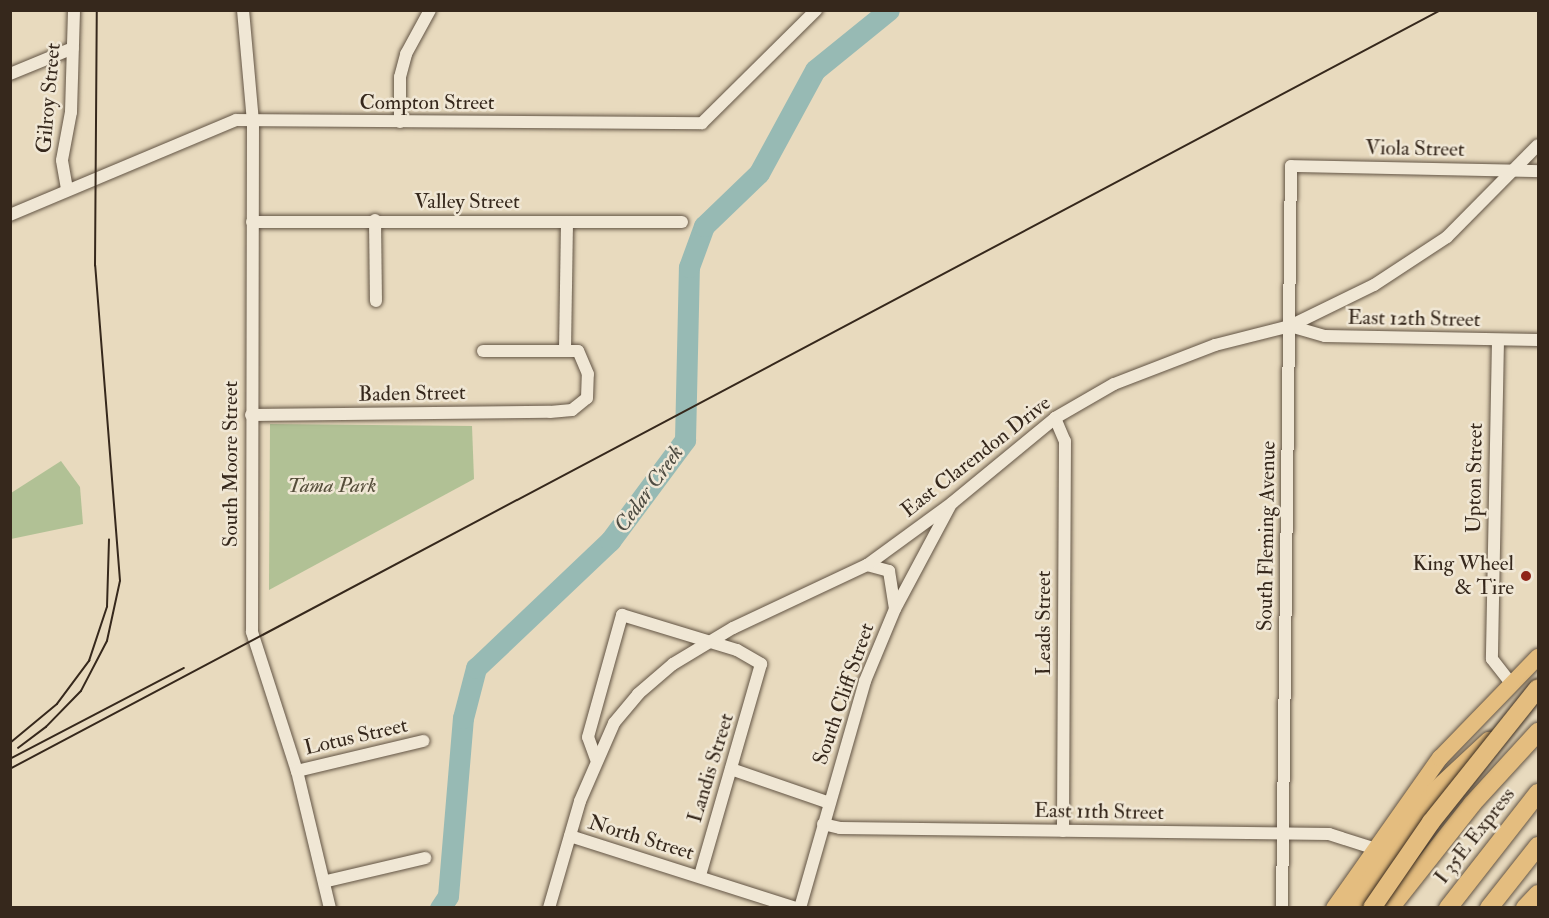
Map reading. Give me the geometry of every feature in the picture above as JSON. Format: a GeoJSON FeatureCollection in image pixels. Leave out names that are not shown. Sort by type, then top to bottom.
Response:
{"type":"FeatureCollection","features":[{"type":"Feature","properties":{"kind":"highway"},"geometry":{"type":"LineString","coordinates":[[1372,908],[1431,822],[1539,688]]}},
{"type":"Feature","properties":{"kind":"highway"},"geometry":{"type":"LineString","coordinates":[[1350,908],[1435,791],[1539,695]]}},
{"type":"Feature","properties":{"kind":"highway"},"geometry":{"type":"LineString","coordinates":[[1390,908],[1472,804],[1539,732]]}},
{"type":"Feature","properties":{"kind":"highway","name":"I 35E Express"},"geometry":{"type":"LineString","coordinates":[[1448,908],[1539,793]]}},
{"type":"Feature","properties":{"kind":"highway"},"geometry":{"type":"LineString","coordinates":[[1489,908],[1539,846]]}},
{"type":"Feature","properties":{"kind":"highway"},"geometry":{"type":"LineString","coordinates":[[1525,908],[1539,894]]}},
{"type":"Feature","properties":{"kind":"main road"},"geometry":{"type":"LineString","coordinates":[[1334,908],[1373,848],[1440,758],[1539,657]]}},
{"type":"Feature","properties":{"kind":"main road"},"geometry":{"type":"LineString","coordinates":[[1534,908],[1539,901]]}},
{"type":"Feature","properties":{"kind":"street","name":"Gilroy Street"},"geometry":{"type":"LineString","coordinates":[[67,189],[62,160],[71,112],[74,10]]}},
{"type":"Feature","properties":{"kind":"street","name":"South Moore Street"},"geometry":{"type":"LineString","coordinates":[[243,10],[253,122],[252,632],[297,771],[327,880],[330,908]]}},
{"type":"Feature","properties":{"kind":"street"},"geometry":{"type":"LineString","coordinates":[[400,122],[400,76],[406,54],[430,10]]}},
{"type":"Feature","properties":{"kind":"street","name":"Compton Street"},"geometry":{"type":"LineString","coordinates":[[10,214],[232,120],[253,122],[702,123],[816,10]]}},
{"type":"Feature","properties":{"kind":"street"},"geometry":{"type":"LineString","coordinates":[[10,74],[74,48]]}},
{"type":"Feature","properties":{"kind":"street","name":"East Clarendon Drive"},"geometry":{"type":"LineString","coordinates":[[549,908],[596,759],[614,723],[638,694],[707,642],[867,565],[952,503],[1055,418],[1114,384],[1160,363],[1290,326],[1332,308],[1414,261],[1473,213],[1539,146]]}},
{"type":"Feature","properties":{"kind":"street","name":"Viola Street"},"geometry":{"type":"LineString","coordinates":[[1291,166],[1539,171]]}},
{"type":"Feature","properties":{"kind":"street","name":"South Fleming Avenue"},"geometry":{"type":"LineString","coordinates":[[1282,908],[1281,834],[1291,166]]}},
{"type":"Feature","properties":{"kind":"street"},"geometry":{"type":"LineString","coordinates":[[375,220],[376,301]]}},
{"type":"Feature","properties":{"kind":"street","name":"Valley Street"},"geometry":{"type":"LineString","coordinates":[[252,222],[375,220],[682,222]]}},
{"type":"Feature","properties":{"kind":"street"},"geometry":{"type":"LineString","coordinates":[[483,351],[572,351],[567,222]]}},
{"type":"Feature","properties":{"kind":"street","name":"East 12th Street"},"geometry":{"type":"LineString","coordinates":[[1290,326],[1325,336],[1539,340]]}},
{"type":"Feature","properties":{"kind":"street","name":"Upton Street"},"geometry":{"type":"LineString","coordinates":[[1498,340],[1492,659],[1496,669],[1511,683]]}},
{"type":"Feature","properties":{"kind":"street","name":"Baden Street"},"geometry":{"type":"LineString","coordinates":[[251,415],[572,410],[587,398],[589,385],[585,363],[572,351]]}},
{"type":"Feature","properties":{"kind":"street","name":"Leads Street"},"geometry":{"type":"LineString","coordinates":[[1055,418],[1065,441],[1062,831]]}},
{"type":"Feature","properties":{"kind":"street","name":"South Cliff Street"},"geometry":{"type":"LineString","coordinates":[[798,908],[823,824],[827,802],[865,681],[895,609],[952,503]]}},
{"type":"Feature","properties":{"kind":"street"},"geometry":{"type":"LineString","coordinates":[[867,565],[889,571],[895,609]]}},
{"type":"Feature","properties":{"kind":"street"},"geometry":{"type":"LineString","coordinates":[[596,759],[588,737],[622,615],[707,642]]}},
{"type":"Feature","properties":{"kind":"street","name":"Landis Street"},"geometry":{"type":"LineString","coordinates":[[700,876],[761,672],[761,664],[750,655],[707,642]]}},
{"type":"Feature","properties":{"kind":"street","name":"Lotus Street"},"geometry":{"type":"LineString","coordinates":[[297,771],[423,741]]}},
{"type":"Feature","properties":{"kind":"street"},"geometry":{"type":"LineString","coordinates":[[731,769],[827,802]]}},
{"type":"Feature","properties":{"kind":"street","name":"East 11th Street"},"geometry":{"type":"LineString","coordinates":[[823,824],[840,828],[1338,836],[1373,848]]}},
{"type":"Feature","properties":{"kind":"street","name":"North Street"},"geometry":{"type":"LineString","coordinates":[[570,836],[798,908]]}},
{"type":"Feature","properties":{"kind":"street"},"geometry":{"type":"LineString","coordinates":[[327,880],[425,858]]}},
{"type":"Feature","properties":{"kind":"green space","name":"Tama Park"},"geometry":{"type":"Polygon","coordinates":[[[270,424],[472,426],[474,479],[269,590],[270,424]]]}},
{"type":"Feature","properties":{"kind":"green space"},"geometry":{"type":"Polygon","coordinates":[[[61,461],[80,487],[83,524],[11,539],[11,493],[61,461]]]}},
{"type":"Feature","properties":{"kind":"waterway","name":"Cedar Creek"},"geometry":{"type":"LineString","coordinates":[[440,908],[448,896],[463,718],[476,668],[610,541],[685,440],[689,267],[704,226],[759,173],[815,70],[889,10]]}},
{"type":"Feature","properties":{"kind":"tram line"},"geometry":{"type":"LineString","coordinates":[[18,748],[46,727],[81,691],[107,641],[120,581],[95,266],[97,10]]}},
{"type":"Feature","properties":{"kind":"tram line"},"geometry":{"type":"LineString","coordinates":[[10,769],[1441,10]]}},
{"type":"Feature","properties":{"kind":"tram line"},"geometry":{"type":"LineString","coordinates":[[10,743],[57,704],[89,661],[107,607],[109,540]]}},
{"type":"Feature","properties":{"kind":"tram line"},"geometry":{"type":"LineString","coordinates":[[10,759],[184,668]]}},
{"type":"Feature","properties":{"kind":"place","name":"King Wheel & Tire"},"geometry":{"type":"Point","coordinates":[1526,576]}}]}
